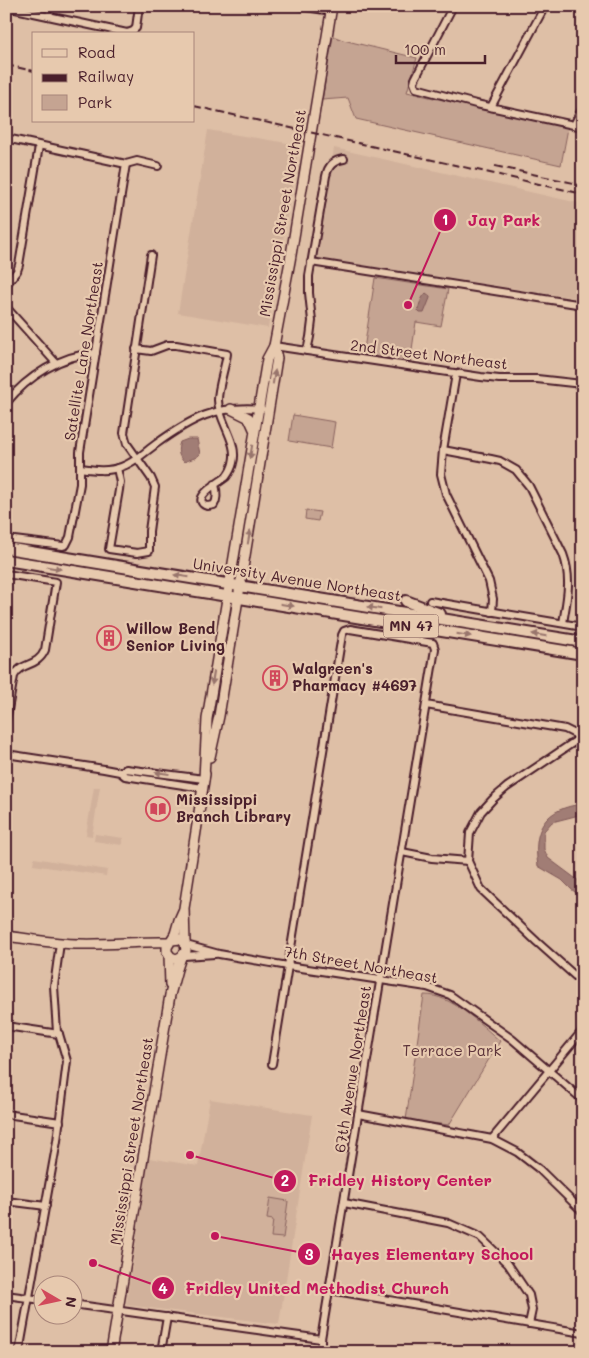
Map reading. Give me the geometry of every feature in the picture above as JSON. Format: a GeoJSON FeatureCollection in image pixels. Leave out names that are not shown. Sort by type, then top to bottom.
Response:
{"type":"FeatureCollection","features":[{"type":"Feature","properties":{"kind":"main road","name":"University Avenue Northeast"},"geometry":{"type":"LineString","coordinates":[[6,548],[583,642]]}},
{"type":"Feature","properties":{"kind":"main road","name":"University Avenue Northeast"},"geometry":{"type":"LineString","coordinates":[[6,560],[583,654]]}},
{"type":"Feature","properties":{"kind":"main road"},"geometry":{"type":"LineString","coordinates":[[406,601],[457,621]]}},
{"type":"Feature","properties":{"kind":"street"},"geometry":{"type":"LineString","coordinates":[[49,16],[51,6]]}},
{"type":"Feature","properties":{"kind":"street"},"geometry":{"type":"LineString","coordinates":[[133,32],[136,28],[139,6]]}},
{"type":"Feature","properties":{"kind":"street"},"geometry":{"type":"LineString","coordinates":[[300,6],[331,9]]}},
{"type":"Feature","properties":{"kind":"street"},"geometry":{"type":"LineString","coordinates":[[454,6],[415,79],[414,86],[420,90],[583,126]]}},
{"type":"Feature","properties":{"kind":"street"},"geometry":{"type":"LineString","coordinates":[[491,106],[545,6]]}},
{"type":"Feature","properties":{"kind":"street"},"geometry":{"type":"LineString","coordinates":[[6,7],[122,32]]}},
{"type":"Feature","properties":{"kind":"street","name":"Mississippi Street Northeast"},"geometry":{"type":"LineString","coordinates":[[204,783],[207,719],[254,430],[267,359],[274,346],[290,261],[331,9]]}},
{"type":"Feature","properties":{"kind":"street"},"geometry":{"type":"LineString","coordinates":[[574,125],[583,107]]}},
{"type":"Feature","properties":{"kind":"street"},"geometry":{"type":"LineString","coordinates":[[6,138],[126,164],[137,161],[158,166]]}},
{"type":"Feature","properties":{"kind":"street"},"geometry":{"type":"LineString","coordinates":[[6,284],[17,271],[19,265],[39,146]]}},
{"type":"Feature","properties":{"kind":"street"},"geometry":{"type":"LineString","coordinates":[[307,352],[312,321],[308,284],[326,176],[331,164],[344,160]]}},
{"type":"Feature","properties":{"kind":"street","name":"Satellite Lane Northeast"},"geometry":{"type":"LineString","coordinates":[[6,539],[63,546],[69,541],[80,484],[80,452],[126,164]]}},
{"type":"Feature","properties":{"kind":"street"},"geometry":{"type":"LineString","coordinates":[[117,468],[120,482],[109,549],[137,553],[149,551],[149,531],[154,487],[151,478],[127,444],[124,433],[152,255]]}},
{"type":"Feature","properties":{"kind":"street"},"geometry":{"type":"LineString","coordinates":[[311,262],[583,305]]}},
{"type":"Feature","properties":{"kind":"street"},"geometry":{"type":"LineString","coordinates":[[6,307],[56,363]]}},
{"type":"Feature","properties":{"kind":"street"},"geometry":{"type":"LineString","coordinates":[[136,349],[151,351],[167,345],[176,345],[227,354],[218,401],[235,453],[230,470],[226,476],[215,484]]}},
{"type":"Feature","properties":{"kind":"street","name":"Mississippi Street Northeast"},"geometry":{"type":"LineString","coordinates":[[185,944],[184,908],[204,783],[219,716],[278,358],[274,346]]}},
{"type":"Feature","properties":{"kind":"street","name":"2nd Street Northeast"},"geometry":{"type":"LineString","coordinates":[[274,346],[456,374],[500,379],[582,382]]}},
{"type":"Feature","properties":{"kind":"street"},"geometry":{"type":"LineString","coordinates":[[6,403],[23,384],[56,363],[82,353],[96,352]]}},
{"type":"Feature","properties":{"kind":"street"},"geometry":{"type":"LineString","coordinates":[[456,374],[443,450],[442,484],[489,581],[492,612]]}},
{"type":"Feature","properties":{"kind":"street"},"geometry":{"type":"LineString","coordinates":[[582,382],[580,402],[583,415]]}},
{"type":"Feature","properties":{"kind":"street"},"geometry":{"type":"LineString","coordinates":[[231,409],[249,418],[254,430]]}},
{"type":"Feature","properties":{"kind":"street"},"geometry":{"type":"LineString","coordinates":[[80,468],[107,470],[123,467],[190,420],[209,414],[231,409],[269,410]]}},
{"type":"Feature","properties":{"kind":"street"},"geometry":{"type":"LineString","coordinates":[[443,450],[500,461],[516,470],[529,486],[566,563],[569,582],[563,623]]}},
{"type":"Feature","properties":{"kind":"street"},"geometry":{"type":"LineString","coordinates":[[6,574],[56,582],[46,650],[36,662],[22,667],[16,672],[6,721]]}},
{"type":"Feature","properties":{"kind":"street"},"geometry":{"type":"LineString","coordinates":[[430,602],[583,627]]}},
{"type":"Feature","properties":{"kind":"street","name":"67th Avenue Northeast"},"geometry":{"type":"LineString","coordinates":[[288,966],[342,635],[344,631],[350,630],[433,643],[435,649],[321,1339],[321,1352]]}},
{"type":"Feature","properties":{"kind":"street"},"geometry":{"type":"LineString","coordinates":[[426,705],[565,729],[582,737]]}},
{"type":"Feature","properties":{"kind":"street"},"geometry":{"type":"LineString","coordinates":[[582,737],[507,787],[487,805],[470,832],[468,861],[481,889],[583,983]]}},
{"type":"Feature","properties":{"kind":"street"},"geometry":{"type":"LineString","coordinates":[[6,754],[120,772],[126,769],[204,783]]}},
{"type":"Feature","properties":{"kind":"street"},"geometry":{"type":"LineString","coordinates":[[402,852],[432,858],[468,861]]}},
{"type":"Feature","properties":{"kind":"street","name":"Mississippi Street Northeast"},"geometry":{"type":"LineString","coordinates":[[170,941],[175,934],[184,908]]}},
{"type":"Feature","properties":{"kind":"street"},"geometry":{"type":"LineString","coordinates":[[6,936],[81,944],[137,943],[177,939],[185,944],[186,951],[182,956],[176,958],[162,949],[137,943]]}},
{"type":"Feature","properties":{"kind":"street"},"geometry":{"type":"LineString","coordinates":[[168,953],[167,947],[170,941]]}},
{"type":"Feature","properties":{"kind":"street"},"geometry":{"type":"LineString","coordinates":[[17,1352],[20,1347],[46,1206],[60,1122],[67,1061],[57,1032],[54,986],[60,943]]}},
{"type":"Feature","properties":{"kind":"street","name":"7th Street Northeast"},"geometry":{"type":"LineString","coordinates":[[185,944],[219,954],[427,987],[450,995],[512,1039],[583,1100]]}},
{"type":"Feature","properties":{"kind":"street","name":"Mississippi Street Northeast"},"geometry":{"type":"LineString","coordinates":[[168,953],[170,995]]}},
{"type":"Feature","properties":{"kind":"street","name":"7th Street Northeast"},"geometry":{"type":"LineString","coordinates":[[182,956],[219,954]]}},
{"type":"Feature","properties":{"kind":"street","name":"Mississippi Street Northeast"},"geometry":{"type":"LineString","coordinates":[[111,1352],[170,995],[182,956]]}},
{"type":"Feature","properties":{"kind":"street"},"geometry":{"type":"LineString","coordinates":[[272,1064],[288,966]]}},
{"type":"Feature","properties":{"kind":"street"},"geometry":{"type":"LineString","coordinates":[[6,1026],[59,1034]]}},
{"type":"Feature","properties":{"kind":"street"},"geometry":{"type":"LineString","coordinates":[[492,1139],[583,1030]]}},
{"type":"Feature","properties":{"kind":"street"},"geometry":{"type":"LineString","coordinates":[[6,1114],[60,1122]]}},
{"type":"Feature","properties":{"kind":"street"},"geometry":{"type":"LineString","coordinates":[[358,1114],[492,1139],[517,1152],[539,1169],[583,1212]]}},
{"type":"Feature","properties":{"kind":"street"},"geometry":{"type":"LineString","coordinates":[[6,1201],[46,1206]]}},
{"type":"Feature","properties":{"kind":"street"},"geometry":{"type":"LineString","coordinates":[[344,1202],[448,1223],[480,1237],[508,1264],[529,1295],[532,1310],[529,1324]]}},
{"type":"Feature","properties":{"kind":"street"},"geometry":{"type":"LineString","coordinates":[[330,1290],[583,1333]]}},
{"type":"Feature","properties":{"kind":"street"},"geometry":{"type":"LineString","coordinates":[[6,1295],[32,1298]]}},
{"type":"Feature","properties":{"kind":"street"},"geometry":{"type":"LineString","coordinates":[[82,1305],[321,1339]]}},
{"type":"Feature","properties":{"kind":"street"},"geometry":{"type":"LineString","coordinates":[[161,1352],[167,1317]]}},
{"type":"Feature","properties":{"kind":"shaded area"},"geometry":{"type":"Polygon","coordinates":[[[208,130],[299,145],[268,328],[178,313],[208,130]]]}},
{"type":"Feature","properties":{"kind":"shaded area"},"geometry":{"type":"Polygon","coordinates":[[[334,148],[583,204],[583,299],[317,258],[334,148]]]}},
{"type":"Feature","properties":{"kind":"shaded area"},"geometry":{"type":"Polygon","coordinates":[[[426,293],[430,298],[424,313],[420,313],[418,311],[420,304],[426,293]]]}},
{"type":"Feature","properties":{"kind":"shaded area"},"geometry":{"type":"Polygon","coordinates":[[[188,439],[197,439],[200,454],[184,462],[179,455],[180,442],[188,439]]]}},
{"type":"Feature","properties":{"kind":"shaded area"},"geometry":{"type":"Polygon","coordinates":[[[94,787],[100,787],[92,836],[86,835],[94,787]]]}},
{"type":"Feature","properties":{"kind":"shaded area"},"geometry":{"type":"Polygon","coordinates":[[[583,804],[583,814],[552,822],[544,831],[544,849],[548,858],[583,884],[583,898],[562,880],[538,866],[537,841],[544,823],[550,816],[570,806],[583,804]]]}},
{"type":"Feature","properties":{"kind":"shaded area"},"geometry":{"type":"Polygon","coordinates":[[[95,834],[123,838],[122,845],[94,841],[95,834]]]}},
{"type":"Feature","properties":{"kind":"shaded area"},"geometry":{"type":"Polygon","coordinates":[[[34,858],[107,870],[106,876],[33,865],[34,858]]]}},
{"type":"Feature","properties":{"kind":"shaded area"},"geometry":{"type":"Polygon","coordinates":[[[210,1099],[312,1115],[279,1324],[126,1305],[149,1158],[198,1166],[210,1099]]]}},
{"type":"Feature","properties":{"kind":"green space"},"geometry":{"type":"Polygon","coordinates":[[[333,36],[417,58],[407,92],[568,128],[561,165],[356,119],[348,98],[322,100],[333,36]]]}},
{"type":"Feature","properties":{"kind":"green space"},"geometry":{"type":"Polygon","coordinates":[[[375,278],[448,289],[441,326],[416,322],[410,363],[363,356],[375,278]]]}},
{"type":"Feature","properties":{"kind":"green space"},"geometry":{"type":"Polygon","coordinates":[[[293,415],[335,422],[331,448],[289,441],[293,415]]]}},
{"type":"Feature","properties":{"kind":"green space"},"geometry":{"type":"Polygon","coordinates":[[[306,510],[320,512],[318,521],[305,519],[306,510]]]}},
{"type":"Feature","properties":{"kind":"green space","name":"Terrace Park"},"geometry":{"type":"Polygon","coordinates":[[[424,995],[444,999],[465,1011],[500,1041],[449,1125],[406,1120],[424,995]]]}},
{"type":"Feature","properties":{"kind":"green space"},"geometry":{"type":"Polygon","coordinates":[[[270,1198],[288,1201],[283,1238],[271,1237],[273,1220],[267,1219],[270,1198]]]}},
{"type":"Feature","properties":{"kind":"railway"},"geometry":{"type":"LineString","coordinates":[[6,65],[32,71]]}},
{"type":"Feature","properties":{"kind":"railway"},"geometry":{"type":"LineString","coordinates":[[195,106],[583,194]]}},
{"type":"Feature","properties":{"kind":"railway"},"geometry":{"type":"LineString","coordinates":[[495,166],[583,185]]}},
{"type":"Feature","properties":{"kind":"place","name":"Jay Park"},"geometry":{"type":"Point","coordinates":[408,305]}},
{"type":"Feature","properties":{"kind":"place","name":"Willow Bend Senior Living"},"geometry":{"type":"Point","coordinates":[109,638]}},
{"type":"Feature","properties":{"kind":"place","name":"Walgreen's Pharmacy #4697"},"geometry":{"type":"Point","coordinates":[275,678]}},
{"type":"Feature","properties":{"kind":"place","name":"Mississippi Branch Library"},"geometry":{"type":"Point","coordinates":[158,809]}},
{"type":"Feature","properties":{"kind":"place","name":"Fridley History Center"},"geometry":{"type":"Point","coordinates":[190,1155]}},
{"type":"Feature","properties":{"kind":"place","name":"Hayes Elementary School"},"geometry":{"type":"Point","coordinates":[215,1236]}},
{"type":"Feature","properties":{"kind":"place","name":"Fridley United Methodist Church"},"geometry":{"type":"Point","coordinates":[93,1263]}}]}
